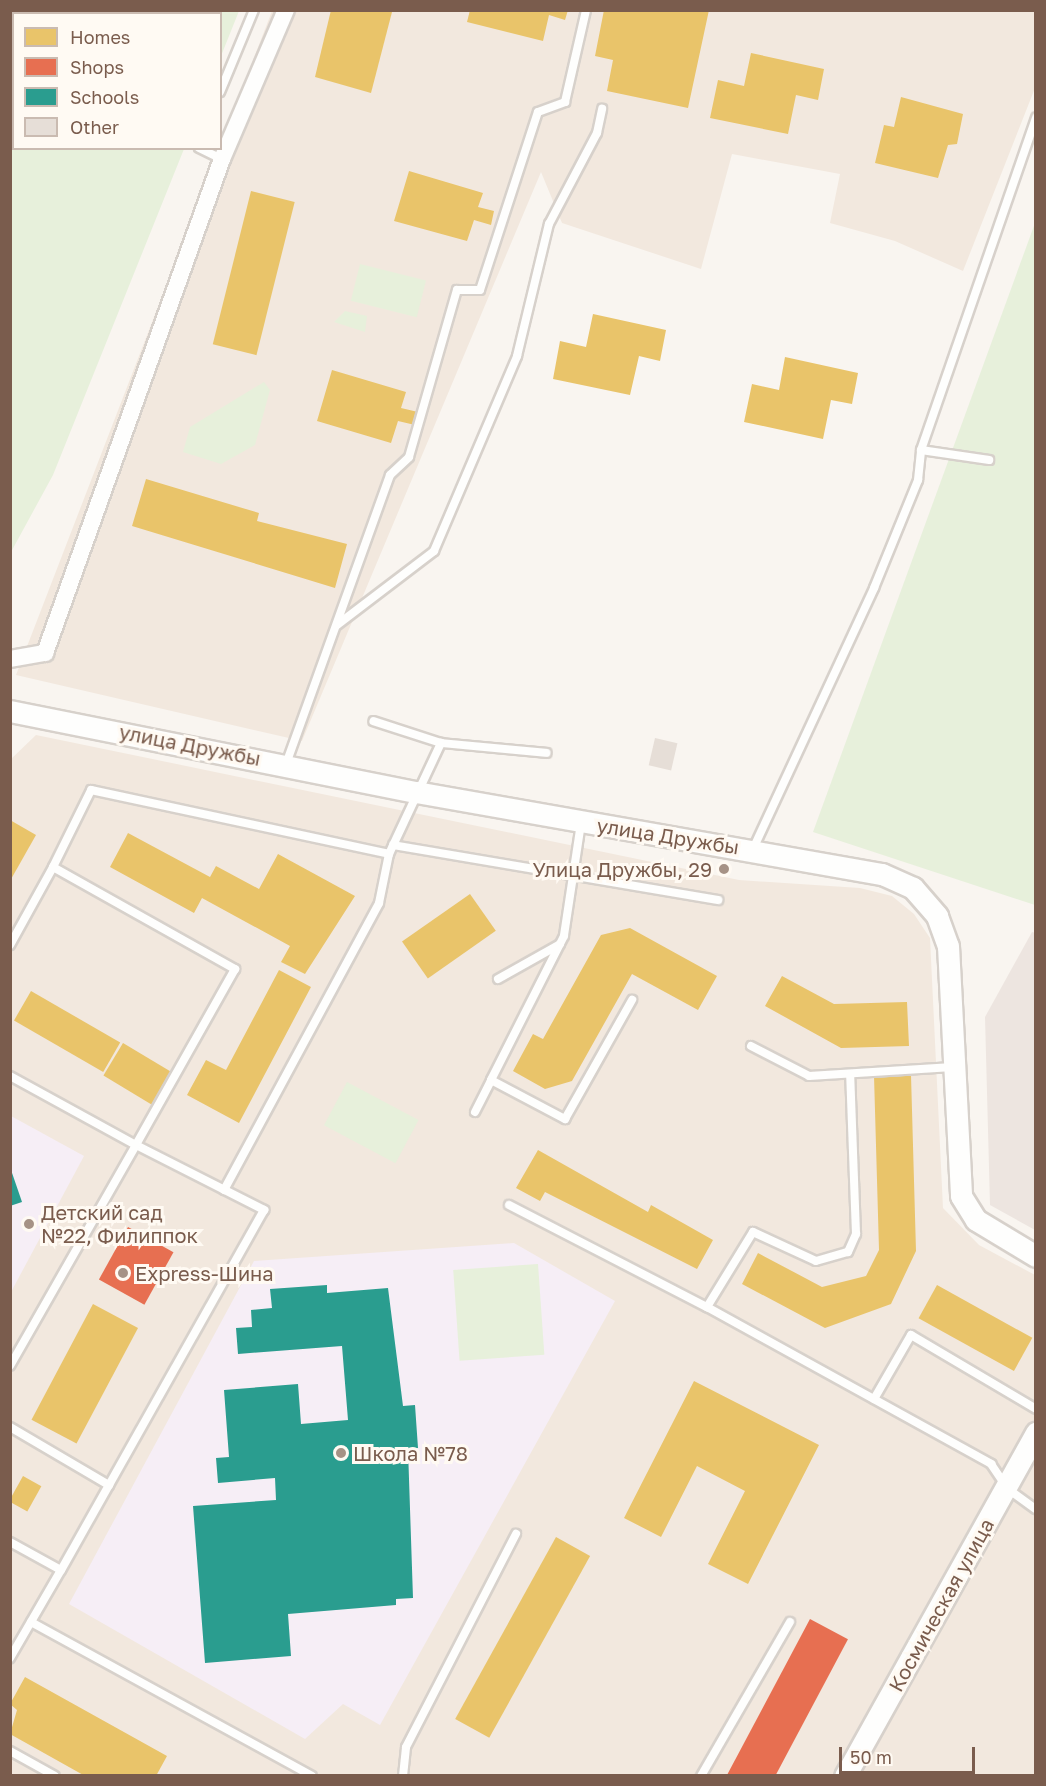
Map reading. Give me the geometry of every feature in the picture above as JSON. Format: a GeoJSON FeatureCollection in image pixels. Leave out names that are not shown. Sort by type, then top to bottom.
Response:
{"type":"FeatureCollection","features":[{"type":"Feature","properties":{"kind":"street"},"geometry":{"type":"LineString","coordinates":[[10,659],[45,652],[222,159],[286,10]]}},
{"type":"Feature","properties":{"kind":"street","name":"улица Дружбы"},"geometry":{"type":"LineString","coordinates":[[10,711],[285,764],[416,792],[882,874],[912,888],[937,916],[948,946],[961,1196],[976,1220],[1035,1257]]}},
{"type":"Feature","properties":{"kind":"street","name":"Космическая улица"},"geometry":{"type":"LineString","coordinates":[[845,1776],[1008,1490],[1035,1433]]}},
{"type":"Feature","properties":{"kind":"lane"},"geometry":{"type":"LineString","coordinates":[[222,87],[254,10]]}},
{"type":"Feature","properties":{"kind":"lane"},"geometry":{"type":"LineString","coordinates":[[285,764],[390,475],[410,457],[457,290],[480,290],[538,112],[565,102],[586,10]]}},
{"type":"Feature","properties":{"kind":"lane"},"geometry":{"type":"LineString","coordinates":[[337,625],[434,551],[517,356],[549,224],[597,133],[602,109]]}},
{"type":"Feature","properties":{"kind":"lane"},"geometry":{"type":"LineString","coordinates":[[753,850],[874,588],[918,480],[921,450],[1035,117]]}},
{"type":"Feature","properties":{"kind":"lane"},"geometry":{"type":"LineString","coordinates":[[204,150],[222,159]]}},
{"type":"Feature","properties":{"kind":"lane"},"geometry":{"type":"LineString","coordinates":[[921,450],[989,460]]}},
{"type":"Feature","properties":{"kind":"lane"},"geometry":{"type":"LineString","coordinates":[[373,722],[441,743],[547,753]]}},
{"type":"Feature","properties":{"kind":"lane"},"geometry":{"type":"LineString","coordinates":[[224,1190],[379,903],[389,854],[416,792],[441,743]]}},
{"type":"Feature","properties":{"kind":"lane"},"geometry":{"type":"LineString","coordinates":[[10,945],[53,867],[91,790],[389,854]]}},
{"type":"Feature","properties":{"kind":"lane"},"geometry":{"type":"LineString","coordinates":[[475,1112],[560,944],[581,822]]}},
{"type":"Feature","properties":{"kind":"lane"},"geometry":{"type":"LineString","coordinates":[[393,845],[574,872],[718,900]]}},
{"type":"Feature","properties":{"kind":"lane"},"geometry":{"type":"LineString","coordinates":[[10,1366],[235,969],[53,867]]}},
{"type":"Feature","properties":{"kind":"lane"},"geometry":{"type":"LineString","coordinates":[[498,979],[560,944]]}},
{"type":"Feature","properties":{"kind":"lane"},"geometry":{"type":"LineString","coordinates":[[491,1080],[565,1119],[632,999]]}},
{"type":"Feature","properties":{"kind":"lane"},"geometry":{"type":"LineString","coordinates":[[751,1046],[809,1076],[955,1067]]}},
{"type":"Feature","properties":{"kind":"lane"},"geometry":{"type":"LineString","coordinates":[[707,1307],[753,1232],[816,1261],[848,1252],[856,1234],[850,1074]]}},
{"type":"Feature","properties":{"kind":"lane"},"geometry":{"type":"LineString","coordinates":[[10,1076],[136,1145],[264,1210],[62,1570],[10,1658]]}},
{"type":"Feature","properties":{"kind":"lane"},"geometry":{"type":"LineString","coordinates":[[509,1205],[707,1307],[990,1464],[1008,1490],[1035,1509]]}},
{"type":"Feature","properties":{"kind":"lane"},"geometry":{"type":"LineString","coordinates":[[874,1399],[911,1335],[1035,1409]]}},
{"type":"Feature","properties":{"kind":"lane"},"geometry":{"type":"LineString","coordinates":[[10,1427],[110,1485]]}},
{"type":"Feature","properties":{"kind":"lane"},"geometry":{"type":"LineString","coordinates":[[403,1776],[406,1747],[516,1534]]}},
{"type":"Feature","properties":{"kind":"lane"},"geometry":{"type":"LineString","coordinates":[[10,1542],[62,1570]]}},
{"type":"Feature","properties":{"kind":"lane"},"geometry":{"type":"LineString","coordinates":[[31,1622],[312,1776]]}},
{"type":"Feature","properties":{"kind":"lane"},"geometry":{"type":"LineString","coordinates":[[701,1776],[790,1622]]}},
{"type":"Feature","properties":{"kind":"lane"},"geometry":{"type":"LineString","coordinates":[[10,1751],[55,1776]]}},
{"type":"Feature","properties":{"kind":"shaded area"},"geometry":{"type":"Polygon","coordinates":[[[272,11],[1035,11],[1035,88],[963,271],[895,241],[830,223],[840,174],[732,154],[701,269],[562,223],[541,172],[302,741],[16,675],[218,150],[222,150],[222,141],[272,11]]]}},
{"type":"Feature","properties":{"kind":"shaded area"},"geometry":{"type":"Polygon","coordinates":[[[36,735],[739,880],[860,888],[892,896],[914,914],[930,938],[943,1208],[979,1245],[1035,1275],[1035,1775],[11,1776],[10,760],[36,735]]]}},
{"type":"Feature","properties":{"kind":"shaded area"},"geometry":{"type":"Polygon","coordinates":[[[1032,932],[1036,933],[1035,1230],[990,1205],[985,1017],[1032,932]]]}},
{"type":"Feature","properties":{"kind":"shaded area","name":"Детский сад №22, Филиппок"},"geometry":{"type":"Polygon","coordinates":[[[11,1116],[84,1156],[11,1292],[11,1116]]]}},
{"type":"Feature","properties":{"kind":"shaded area","name":"Школа №78"},"geometry":{"type":"Polygon","coordinates":[[[514,1243],[615,1301],[380,1725],[343,1704],[305,1739],[69,1604],[254,1261],[514,1243]]]}},
{"type":"Feature","properties":{"kind":"green space"},"geometry":{"type":"Polygon","coordinates":[[[11,11],[239,11],[222,54],[222,12],[12,12],[12,150],[184,150],[53,475],[11,552],[11,11]]]}},
{"type":"Feature","properties":{"kind":"green space"},"geometry":{"type":"Polygon","coordinates":[[[1035,223],[1035,905],[813,832],[1035,223]]]}},
{"type":"Feature","properties":{"kind":"green space"},"geometry":{"type":"Polygon","coordinates":[[[360,264],[426,280],[417,317],[351,301],[360,264]]]}},
{"type":"Feature","properties":{"kind":"green space"},"geometry":{"type":"Polygon","coordinates":[[[345,311],[367,316],[365,332],[334,322],[345,311]]]}},
{"type":"Feature","properties":{"kind":"green space"},"geometry":{"type":"Polygon","coordinates":[[[264,382],[270,390],[255,445],[221,464],[183,452],[190,427],[264,382]]]}},
{"type":"Feature","properties":{"kind":"green space"},"geometry":{"type":"Polygon","coordinates":[[[347,1082],[419,1120],[396,1163],[324,1125],[347,1082]]]}},
{"type":"Feature","properties":{"kind":"green space"},"geometry":{"type":"Polygon","coordinates":[[[538,1264],[544,1355],[460,1361],[453,1270],[538,1264]]]}},
{"type":"Feature","properties":{"kind":"building: Homes"},"geometry":{"type":"Polygon","coordinates":[[[331,10],[392,12],[371,93],[315,77],[331,10]]]}},
{"type":"Feature","properties":{"kind":"building: Homes"},"geometry":{"type":"Polygon","coordinates":[[[470,10],[568,10],[565,20],[549,15],[543,41],[467,22],[470,10]]]}},
{"type":"Feature","properties":{"kind":"building: Homes"},"geometry":{"type":"Polygon","coordinates":[[[604,10],[709,10],[688,108],[607,91],[613,60],[595,56],[604,10]]]}},
{"type":"Feature","properties":{"kind":"building: Homes"},"geometry":{"type":"Polygon","coordinates":[[[751,53],[824,69],[818,100],[796,95],[788,134],[710,118],[718,80],[744,86],[751,53]]]}},
{"type":"Feature","properties":{"kind":"building: Homes"},"geometry":{"type":"Polygon","coordinates":[[[901,97],[963,114],[957,144],[948,145],[938,178],[875,163],[884,125],[894,127],[901,97]]]}},
{"type":"Feature","properties":{"kind":"building: Homes"},"geometry":{"type":"Polygon","coordinates":[[[409,171],[483,193],[478,207],[494,211],[491,225],[474,220],[467,241],[394,221],[409,171]]]}},
{"type":"Feature","properties":{"kind":"building: Homes"},"geometry":{"type":"Polygon","coordinates":[[[251,191],[295,202],[256,355],[213,344],[251,191]]]}},
{"type":"Feature","properties":{"kind":"building: Homes"},"geometry":{"type":"Polygon","coordinates":[[[593,314],[666,330],[660,361],[639,356],[630,395],[553,379],[560,341],[586,347],[593,314]]]}},
{"type":"Feature","properties":{"kind":"building: Homes"},"geometry":{"type":"Polygon","coordinates":[[[785,357],[858,373],[852,404],[831,400],[823,439],[744,422],[752,384],[779,390],[785,357]]]}},
{"type":"Feature","properties":{"kind":"building: Homes"},"geometry":{"type":"Polygon","coordinates":[[[332,370],[406,392],[401,408],[418,412],[415,425],[398,421],[391,443],[317,421],[332,370]]]}},
{"type":"Feature","properties":{"kind":"building: Homes"},"geometry":{"type":"Polygon","coordinates":[[[146,479],[259,513],[257,521],[347,544],[335,588],[132,526],[146,479]]]}},
{"type":"Feature","properties":{"kind":"building: Homes"},"geometry":{"type":"Polygon","coordinates":[[[10,820],[36,835],[10,881],[10,820]]]}},
{"type":"Feature","properties":{"kind":"building: Homes"},"geometry":{"type":"Polygon","coordinates":[[[128,833],[210,877],[216,866],[259,889],[278,854],[355,896],[305,974],[281,962],[290,946],[202,898],[194,913],[110,867],[128,833]]]}},
{"type":"Feature","properties":{"kind":"building: Homes"},"geometry":{"type":"Polygon","coordinates":[[[470,894],[496,931],[428,978],[402,942],[470,894]]]}},
{"type":"Feature","properties":{"kind":"building: Homes"},"geometry":{"type":"Polygon","coordinates":[[[630,928],[717,976],[698,1010],[632,974],[572,1081],[545,1089],[513,1071],[533,1034],[543,1039],[601,935],[630,928]]]}},
{"type":"Feature","properties":{"kind":"building: Homes"},"geometry":{"type":"Polygon","coordinates":[[[279,970],[311,987],[239,1123],[187,1095],[206,1060],[226,1070],[279,970]]]}},
{"type":"Feature","properties":{"kind":"building: Homes"},"geometry":{"type":"Polygon","coordinates":[[[782,976],[834,1004],[907,1002],[909,1046],[841,1048],[765,1006],[782,976]]]}},
{"type":"Feature","properties":{"kind":"building: Homes"},"geometry":{"type":"Polygon","coordinates":[[[31,991],[120,1042],[103,1072],[14,1020],[31,991]]]}},
{"type":"Feature","properties":{"kind":"building: Homes"},"geometry":{"type":"Polygon","coordinates":[[[123,1043],[172,1072],[152,1105],[103,1076],[123,1043]]]}},
{"type":"Feature","properties":{"kind":"building: Homes"},"geometry":{"type":"Polygon","coordinates":[[[911,1075],[916,1251],[891,1304],[825,1328],[742,1284],[758,1253],[822,1287],[866,1276],[879,1250],[874,1076],[911,1075]]]}},
{"type":"Feature","properties":{"kind":"building: Homes"},"geometry":{"type":"Polygon","coordinates":[[[538,1150],[648,1212],[651,1205],[713,1240],[697,1269],[545,1192],[540,1201],[516,1188],[538,1150]]]}},
{"type":"Feature","properties":{"kind":"building: Homes"},"geometry":{"type":"Polygon","coordinates":[[[937,1285],[1032,1338],[1014,1371],[919,1318],[937,1285]]]}},
{"type":"Feature","properties":{"kind":"building: Homes"},"geometry":{"type":"Polygon","coordinates":[[[93,1304],[138,1328],[77,1444],[31,1420],[93,1304]]]}},
{"type":"Feature","properties":{"kind":"building: Homes"},"geometry":{"type":"Polygon","coordinates":[[[694,1381],[819,1445],[748,1584],[708,1564],[745,1491],[697,1466],[661,1537],[624,1518],[694,1381]]]}},
{"type":"Feature","properties":{"kind":"building: Homes"},"geometry":{"type":"Polygon","coordinates":[[[23,1476],[41,1486],[27,1512],[10,1502],[23,1476]]]}},
{"type":"Feature","properties":{"kind":"building: Homes"},"geometry":{"type":"Polygon","coordinates":[[[556,1537],[590,1556],[489,1738],[455,1719],[556,1537]]]}},
{"type":"Feature","properties":{"kind":"building: Homes"},"geometry":{"type":"Polygon","coordinates":[[[25,1677],[167,1756],[156,1776],[85,1776],[10,1734],[17,1710],[10,1704],[25,1677]]]}},
{"type":"Feature","properties":{"kind":"building: Shops"},"geometry":{"type":"Polygon","coordinates":[[[128,1227],[173,1252],[144,1305],[99,1279],[128,1227]]]}},
{"type":"Feature","properties":{"kind":"building: Shops"},"geometry":{"type":"Polygon","coordinates":[[[810,1619],[848,1639],[775,1776],[727,1776],[810,1619]]]}},
{"type":"Feature","properties":{"kind":"building: Schools"},"geometry":{"type":"Polygon","coordinates":[[[10,1167],[22,1202],[10,1206],[10,1167]]]}},
{"type":"Feature","properties":{"kind":"building: Schools"},"geometry":{"type":"Polygon","coordinates":[[[327,1285],[327,1293],[388,1288],[403,1406],[415,1405],[418,1448],[408,1449],[413,1598],[396,1599],[396,1605],[288,1614],[291,1656],[205,1663],[193,1506],[276,1500],[275,1478],[218,1483],[216,1458],[229,1457],[224,1390],[298,1384],[301,1424],[348,1420],[342,1346],[238,1354],[236,1328],[252,1327],[251,1310],[272,1308],[270,1289],[327,1285]]]}},
{"type":"Feature","properties":{"kind":"building: Other"},"geometry":{"type":"Polygon","coordinates":[[[655,738],[677,743],[671,770],[649,765],[655,738]]]}},
{"type":"Feature","properties":{"kind":"place","name":"Улица Дружбы, 29"},"geometry":{"type":"Point","coordinates":[724,869]}},
{"type":"Feature","properties":{"kind":"place","name":"Детский сад №22, Филиппок"},"geometry":{"type":"Point","coordinates":[29,1224]}},
{"type":"Feature","properties":{"kind":"place","name":"Express-Шина"},"geometry":{"type":"Point","coordinates":[123,1273]}},
{"type":"Feature","properties":{"kind":"place","name":"Школа №78"},"geometry":{"type":"Point","coordinates":[341,1453]}}]}
